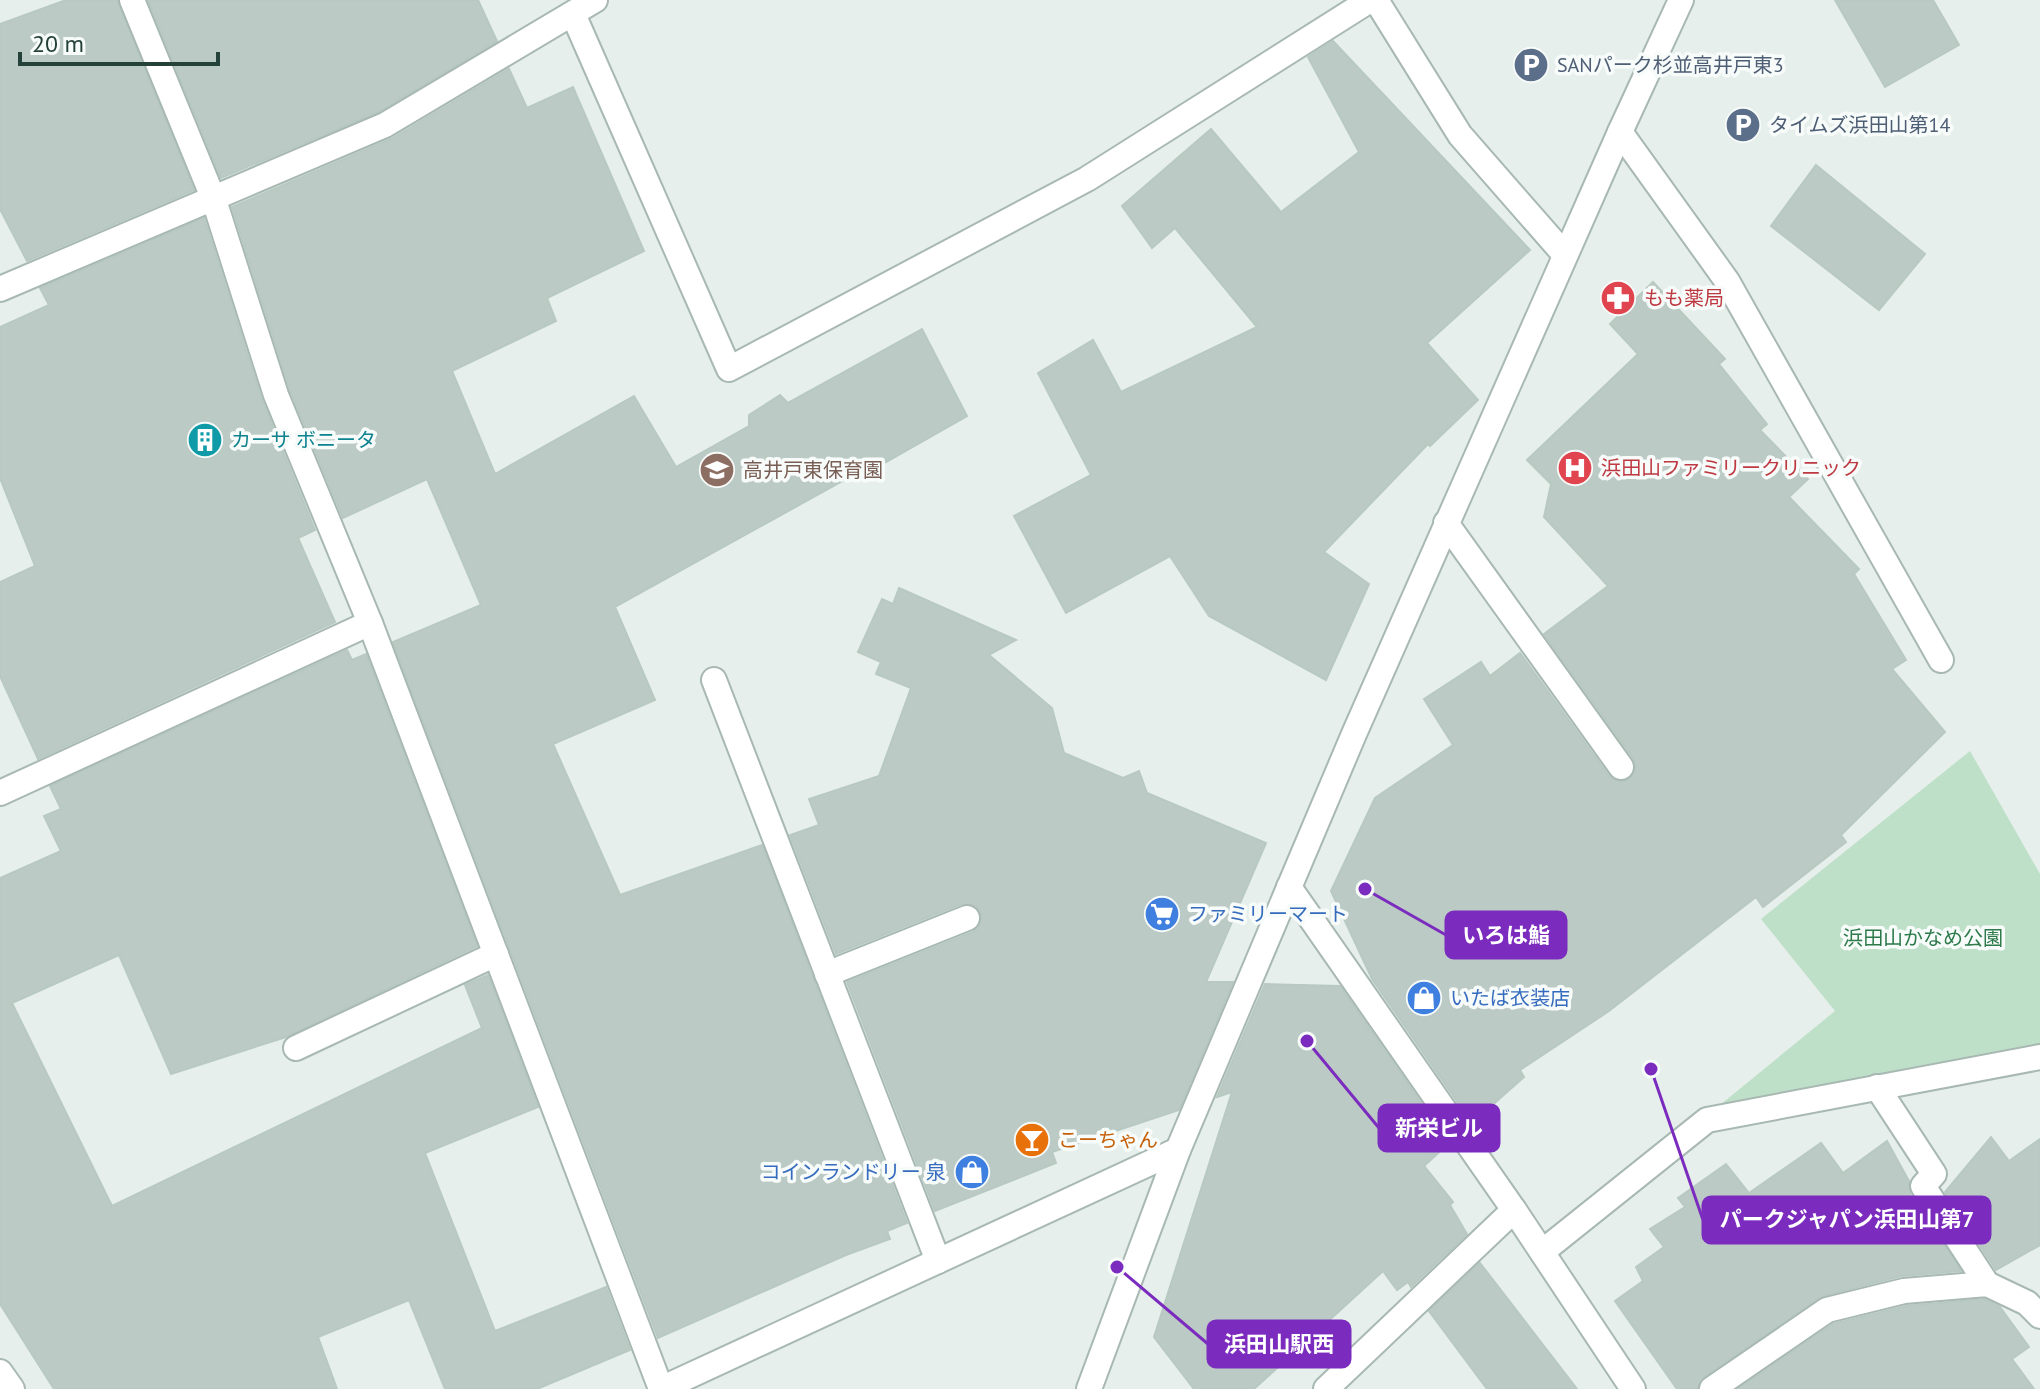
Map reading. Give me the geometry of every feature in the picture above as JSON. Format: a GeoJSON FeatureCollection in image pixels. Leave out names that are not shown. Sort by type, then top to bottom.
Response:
{"type":"FeatureCollection","features":[{"type":"Feature","properties":{"kind":"street"},"geometry":{"type":"LineString","coordinates":[[132,0],[214,200],[276,395],[370,623],[661,1389],[1178,1150]]}},
{"type":"Feature","properties":{"kind":"street"},"geometry":{"type":"LineString","coordinates":[[0,289],[385,125],[595,0]]}},
{"type":"Feature","properties":{"kind":"street"},"geometry":{"type":"LineString","coordinates":[[573,14],[729,369],[1087,179],[1373,0],[1460,135],[1565,255]]}},
{"type":"Feature","properties":{"kind":"street"},"geometry":{"type":"LineString","coordinates":[[1089,1389],[1178,1150],[1289,887],[1446,523],[1681,0]]}},
{"type":"Feature","properties":{"kind":"street"},"geometry":{"type":"LineString","coordinates":[[1620,132],[1727,281],[1941,660]]}},
{"type":"Feature","properties":{"kind":"street"},"geometry":{"type":"LineString","coordinates":[[1446,523],[1621,767]]}},
{"type":"Feature","properties":{"kind":"street"},"geometry":{"type":"LineString","coordinates":[[0,793],[370,623]]}},
{"type":"Feature","properties":{"kind":"street"},"geometry":{"type":"LineString","coordinates":[[714,680],[938,1261]]}},
{"type":"Feature","properties":{"kind":"street"},"geometry":{"type":"LineString","coordinates":[[1289,887],[1514,1210],[1633,1389]]}},
{"type":"Feature","properties":{"kind":"street"},"geometry":{"type":"LineString","coordinates":[[827,974],[967,918]]}},
{"type":"Feature","properties":{"kind":"street"},"geometry":{"type":"LineString","coordinates":[[296,1048],[496,954]]}},
{"type":"Feature","properties":{"kind":"street"},"geometry":{"type":"LineString","coordinates":[[1542,1252],[1707,1120],[2040,1057]]}},
{"type":"Feature","properties":{"kind":"street"},"geometry":{"type":"LineString","coordinates":[[1877,1087],[1934,1174],[1923,1186],[1987,1284]]}},
{"type":"Feature","properties":{"kind":"street"},"geometry":{"type":"LineString","coordinates":[[1326,1389],[1514,1210]]}},
{"type":"Feature","properties":{"kind":"street"},"geometry":{"type":"LineString","coordinates":[[1712,1389],[1827,1310],[1904,1291],[1987,1284],[2027,1303],[2040,1316]]}},
{"type":"Feature","properties":{"kind":"street"},"geometry":{"type":"LineString","coordinates":[[0,1372],[12,1389]]}},
{"type":"Feature","properties":{"kind":"green space","name":"浜田山かなめ公園"},"geometry":{"type":"Polygon","coordinates":[[[1970,751],[2040,874],[2040,1046],[1720,1105],[1835,1011],[1761,919],[1970,751]]]}},
{"type":"Feature","properties":{"kind":"building"},"geometry":{"type":"Polygon","coordinates":[[[66,0],[117,0],[194,190],[27,261],[0,209],[0,24],[66,0]]]}},
{"type":"Feature","properties":{"kind":"building"},"geometry":{"type":"Polygon","coordinates":[[[148,0],[478,0],[497,41],[378,112],[221,178],[148,0]]]}},
{"type":"Feature","properties":{"kind":"building"},"geometry":{"type":"Polygon","coordinates":[[[1835,0],[1933,0],[1959,45],[1885,87],[1835,0]]]}},
{"type":"Feature","properties":{"kind":"building"},"geometry":{"type":"Polygon","coordinates":[[[1333,41],[1530,250],[1427,343],[1478,400],[1430,446],[1428,444],[1324,552],[1369,584],[1326,680],[1209,616],[1170,556],[1066,613],[1014,516],[1091,475],[1038,373],[1093,340],[1121,392],[1257,327],[1175,228],[1152,248],[1122,206],[1211,129],[1281,212],[1359,152],[1308,57],[1333,41]]]}},
{"type":"Feature","properties":{"kind":"building"},"geometry":{"type":"Polygon","coordinates":[[[509,69],[527,108],[573,87],[644,251],[547,298],[556,321],[452,371],[495,474],[634,396],[676,467],[749,426],[749,415],[780,395],[788,403],[922,329],[967,416],[886,462],[884,458],[615,607],[655,700],[553,744],[620,895],[762,845],[907,1223],[887,1231],[890,1239],[846,1255],[658,1338],[393,642],[481,605],[427,479],[343,518],[290,390],[232,207],[391,139],[509,69]]]}},
{"type":"Feature","properties":{"kind":"building"},"geometry":{"type":"Polygon","coordinates":[[[1816,165],[1925,254],[1879,310],[1771,226],[1816,165]]]}},
{"type":"Feature","properties":{"kind":"building"},"geometry":{"type":"Polygon","coordinates":[[[204,218],[262,400],[315,530],[298,538],[335,622],[38,759],[0,676],[0,582],[35,566],[0,478],[0,327],[49,305],[40,288],[204,218]]]}},
{"type":"Feature","properties":{"kind":"building"},"geometry":{"type":"Polygon","coordinates":[[[1653,282],[1725,359],[1719,364],[1767,424],[1760,430],[1808,479],[1789,497],[1859,569],[1854,574],[1906,660],[1892,669],[1945,732],[1841,835],[1846,842],[1763,907],[1756,897],[1609,1011],[1520,1070],[1524,1077],[1472,1123],[1372,979],[1331,891],[1375,798],[1453,745],[1424,699],[1481,662],[1490,676],[1520,653],[1609,776],[1622,782],[1634,774],[1636,766],[1633,758],[1544,634],[1608,586],[1544,517],[1551,484],[1527,460],[1638,354],[1610,324],[1653,282]]]}},
{"type":"Feature","properties":{"kind":"building"},"geometry":{"type":"Polygon","coordinates":[[[899,588],[1016,640],[989,655],[1052,708],[1064,753],[1123,778],[1139,771],[1147,793],[1266,843],[1206,982],[1233,982],[1179,1110],[1052,1152],[1056,1163],[935,1211],[847,982],[973,932],[979,927],[981,913],[976,906],[961,904],[836,954],[790,835],[819,825],[809,799],[879,776],[911,688],[876,674],[881,662],[858,652],[882,599],[893,604],[899,588]]]}},
{"type":"Feature","properties":{"kind":"building"},"geometry":{"type":"Polygon","coordinates":[[[347,650],[352,660],[366,654],[477,946],[286,1037],[171,1074],[119,955],[12,1003],[112,1206],[482,1028],[465,985],[488,975],[538,1107],[425,1153],[495,1331],[606,1287],[630,1350],[537,1389],[445,1389],[409,1300],[318,1337],[337,1389],[54,1389],[0,1304],[0,878],[61,851],[44,816],[61,809],[50,786],[347,650]]]}},
{"type":"Feature","properties":{"kind":"building"},"geometry":{"type":"Polygon","coordinates":[[[1265,984],[1340,986],[1449,1143],[1424,1166],[1453,1202],[1450,1205],[1467,1234],[1411,1287],[1408,1282],[1397,1290],[1383,1271],[1254,1389],[1194,1389],[1154,1337],[1232,1092],[1217,1097],[1265,984]]]}},
{"type":"Feature","properties":{"kind":"building"},"geometry":{"type":"Polygon","coordinates":[[[1991,1137],[2009,1161],[2040,1139],[2040,1245],[1996,1270],[1945,1192],[1991,1137]]]}},
{"type":"Feature","properties":{"kind":"building"},"geometry":{"type":"Polygon","coordinates":[[[1887,1141],[1909,1181],[1910,1194],[1961,1271],[1901,1276],[1823,1296],[1704,1377],[1697,1389],[1677,1389],[1615,1301],[1643,1281],[1636,1267],[1664,1247],[1650,1229],[1685,1207],[1678,1198],[1726,1164],[1749,1193],[1821,1143],[1843,1173],[1887,1141]]]}},
{"type":"Feature","properties":{"kind":"building"},"geometry":{"type":"Polygon","coordinates":[[[1480,1263],[1577,1389],[1487,1389],[1429,1311],[1480,1263]]]}},
{"type":"Feature","properties":{"kind":"building"},"geometry":{"type":"Polygon","coordinates":[[[1984,1299],[2000,1307],[2029,1347],[2012,1359],[2034,1389],[1738,1389],[1833,1324],[1906,1306],[1984,1299]]]}},
{"type":"Feature","properties":{"kind":"place","name":"SANパーク杉並高井戸東3"},"geometry":{"type":"Point","coordinates":[1531,65]}},
{"type":"Feature","properties":{"kind":"place","name":"タイムズ浜田山第14"},"geometry":{"type":"Point","coordinates":[1743,125]}},
{"type":"Feature","properties":{"kind":"place","name":"もも薬局"},"geometry":{"type":"Point","coordinates":[1618,298]}},
{"type":"Feature","properties":{"kind":"place","name":"カーサ ボニータ"},"geometry":{"type":"Point","coordinates":[205,440]}},
{"type":"Feature","properties":{"kind":"place","name":"浜田山ファミリークリニック"},"geometry":{"type":"Point","coordinates":[1575,468]}},
{"type":"Feature","properties":{"kind":"place","name":"高井戸東保育園"},"geometry":{"type":"Point","coordinates":[717,470]}},
{"type":"Feature","properties":{"kind":"place","name":"いろは鮨"},"geometry":{"type":"Point","coordinates":[1365,889]}},
{"type":"Feature","properties":{"kind":"place","name":"ファミリーマート"},"geometry":{"type":"Point","coordinates":[1162,914]}},
{"type":"Feature","properties":{"kind":"place","name":"いたば衣装店"},"geometry":{"type":"Point","coordinates":[1424,998]}},
{"type":"Feature","properties":{"kind":"place","name":"新栄ビル"},"geometry":{"type":"Point","coordinates":[1307,1041]}},
{"type":"Feature","properties":{"kind":"place","name":"パークジャパン浜田山第7"},"geometry":{"type":"Point","coordinates":[1651,1069]}},
{"type":"Feature","properties":{"kind":"place","name":"こーちゃん"},"geometry":{"type":"Point","coordinates":[1032,1140]}},
{"type":"Feature","properties":{"kind":"place","name":"コインランドリー 泉"},"geometry":{"type":"Point","coordinates":[972,1172]}},
{"type":"Feature","properties":{"kind":"place","name":"浜田山駅西"},"geometry":{"type":"Point","coordinates":[1117,1267]}}]}
